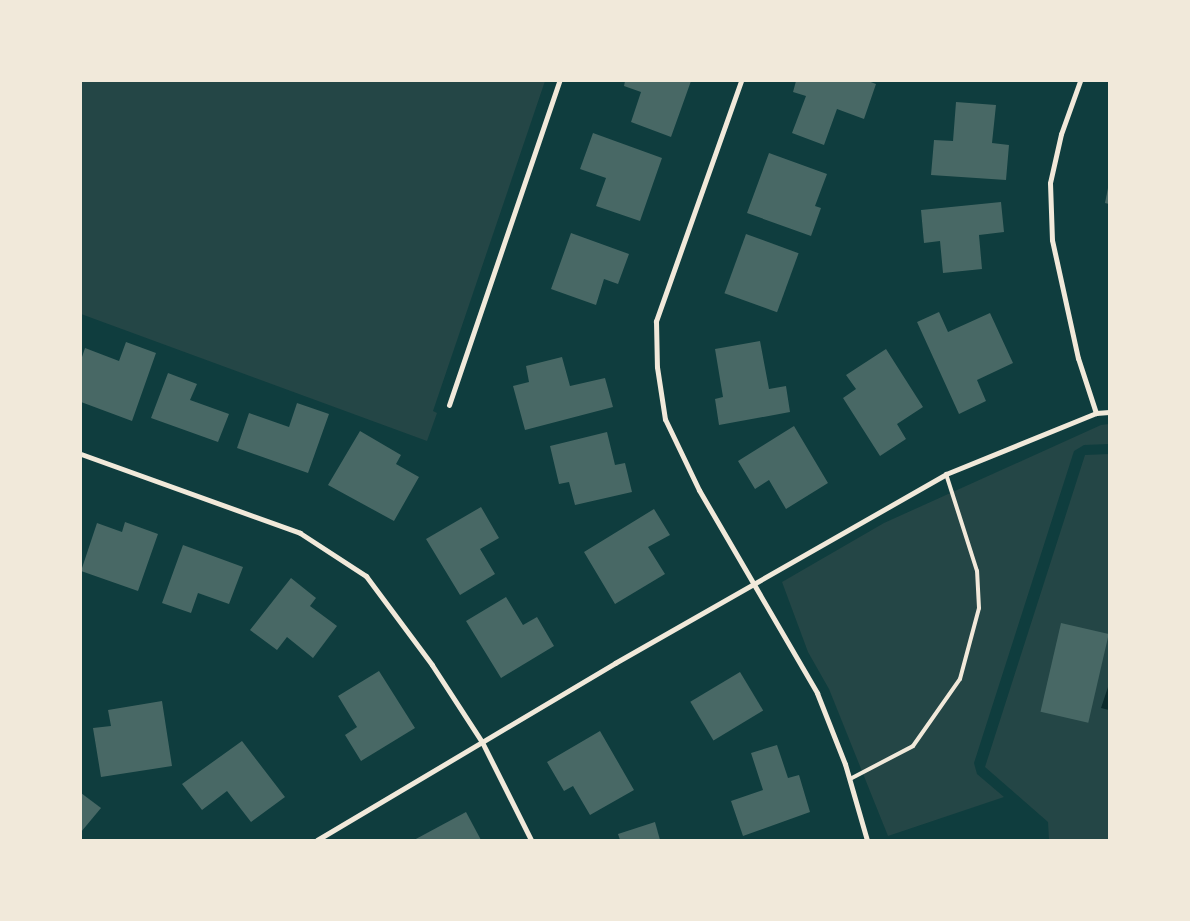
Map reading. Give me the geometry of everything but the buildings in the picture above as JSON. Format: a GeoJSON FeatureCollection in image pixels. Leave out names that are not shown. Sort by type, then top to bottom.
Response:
{"type":"FeatureCollection","features":[{"type":"Feature","properties":{"kind":"street"},"geometry":{"type":"LineString","coordinates":[[449,405],[559,81]]}},
{"type":"Feature","properties":{"kind":"street"},"geometry":{"type":"LineString","coordinates":[[741,81],[656,321],[657,367],[664,419],[699,490],[756,583],[817,693],[850,779],[867,840]]}},
{"type":"Feature","properties":{"kind":"street"},"geometry":{"type":"LineString","coordinates":[[1080,81],[1061,134],[1050,183],[1052,240],[1078,358],[1096,413]]}},
{"type":"Feature","properties":{"kind":"street"},"geometry":{"type":"LineString","coordinates":[[316,840],[946,474],[1096,413],[1109,412]]}},
{"type":"Feature","properties":{"kind":"street"},"geometry":{"type":"LineString","coordinates":[[81,454],[300,533],[366,576],[432,665],[482,742],[531,840]]}},
{"type":"Feature","properties":{"kind":"lane"},"geometry":{"type":"LineString","coordinates":[[850,779],[913,746],[960,679],[979,608],[977,571],[946,474]]}},
{"type":"Feature","properties":{"kind":"shaded area"},"geometry":{"type":"Polygon","coordinates":[[[81,81],[545,81],[433,411],[437,413],[427,441],[81,314],[81,81]]]}},
{"type":"Feature","properties":{"kind":"shaded area"},"geometry":{"type":"Polygon","coordinates":[[[1109,424],[1109,444],[1084,445],[1074,451],[974,763],[977,774],[1004,797],[888,836],[829,689],[808,652],[782,582],[884,523],[1101,425],[1109,424]]]}},
{"type":"Feature","properties":{"kind":"shaded area"},"geometry":{"type":"Polygon","coordinates":[[[1109,454],[1109,840],[1049,840],[1048,822],[985,767],[1085,455],[1109,454]]]}},
{"type":"Feature","properties":{"kind":"shaded area"},"geometry":{"type":"Polygon","coordinates":[[[1109,684],[1109,710],[1101,708],[1109,684]]]}}]}
